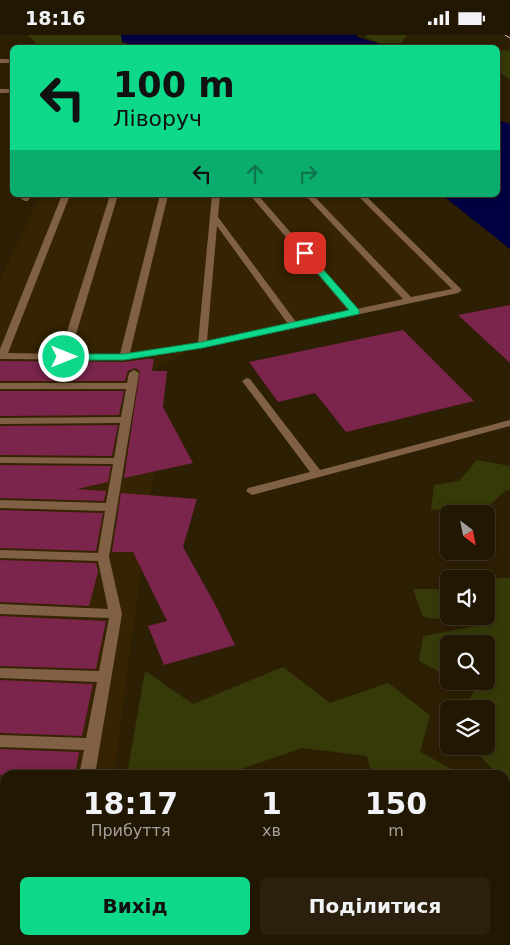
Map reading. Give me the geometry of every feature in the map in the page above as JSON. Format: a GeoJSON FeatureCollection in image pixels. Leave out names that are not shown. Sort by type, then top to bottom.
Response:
{"type":"FeatureCollection","features":[{"type":"Feature","properties":{"kind":"lane"},"geometry":{"type":"LineString","coordinates":[[65,197],[1,356],[124,357],[202,345],[458,289],[362,197]]}},
{"type":"Feature","properties":{"kind":"lane"},"geometry":{"type":"LineString","coordinates":[[64,357],[113,197]]}},
{"type":"Feature","properties":{"kind":"lane"},"geometry":{"type":"LineString","coordinates":[[124,357],[164,197]]}},
{"type":"Feature","properties":{"kind":"lane"},"geometry":{"type":"LineString","coordinates":[[202,345],[216,197]]}},
{"type":"Feature","properties":{"kind":"lane"},"geometry":{"type":"LineString","coordinates":[[256,197],[356,312]]}},
{"type":"Feature","properties":{"kind":"lane"},"geometry":{"type":"LineString","coordinates":[[311,197],[409,300]]}},
{"type":"Feature","properties":{"kind":"lane"},"geometry":{"type":"LineString","coordinates":[[214,217],[294,325]]}},
{"type":"Feature","properties":{"kind":"lane"},"geometry":{"type":"LineString","coordinates":[[88,770],[116,614],[103,557],[134,373]]}},
{"type":"Feature","properties":{"kind":"lane"},"geometry":{"type":"LineString","coordinates":[[247,381],[317,474]]}},
{"type":"Feature","properties":{"kind":"lane"},"geometry":{"type":"LineString","coordinates":[[0,386],[132,387]]}},
{"type":"Feature","properties":{"kind":"lane"},"geometry":{"type":"LineString","coordinates":[[0,421],[126,420]]}},
{"type":"Feature","properties":{"kind":"lane"},"geometry":{"type":"LineString","coordinates":[[252,491],[510,423]]}},
{"type":"Feature","properties":{"kind":"lane"},"geometry":{"type":"LineString","coordinates":[[0,460],[119,461]]}},
{"type":"Feature","properties":{"kind":"lane"},"geometry":{"type":"LineString","coordinates":[[0,504],[111,507]]}},
{"type":"Feature","properties":{"kind":"lane"},"geometry":{"type":"LineString","coordinates":[[0,554],[103,557]]}},
{"type":"Feature","properties":{"kind":"lane"},"geometry":{"type":"LineString","coordinates":[[0,609],[116,614]]}},
{"type":"Feature","properties":{"kind":"lane"},"geometry":{"type":"LineString","coordinates":[[0,673],[105,677]]}},
{"type":"Feature","properties":{"kind":"lane"},"geometry":{"type":"LineString","coordinates":[[0,741],[93,744]]}},
{"type":"Feature","properties":{"kind":"shaded area"},"geometry":{"type":"Polygon","coordinates":[[[121,35],[357,35],[357,37],[383,45],[132,45],[122,42],[121,35]]]}},
{"type":"Feature","properties":{"kind":"shaded area"},"geometry":{"type":"Polygon","coordinates":[[[500,121],[510,124],[510,249],[445,197],[500,197],[500,121]]]}},
{"type":"Feature","properties":{"kind":"shaded area"},"geometry":{"type":"Polygon","coordinates":[[[39,197],[363,197],[458,290],[202,345],[152,370],[167,371],[115,770],[0,770],[0,280],[39,197]]]}},
{"type":"Feature","properties":{"kind":"green space"},"geometry":{"type":"Polygon","coordinates":[[[28,35],[135,35],[130,43],[133,45],[38,45],[28,35]]]}},
{"type":"Feature","properties":{"kind":"green space"},"geometry":{"type":"Polygon","coordinates":[[[366,35],[407,36],[401,43],[379,43],[365,37],[366,35]]]}},
{"type":"Feature","properties":{"kind":"green space"},"geometry":{"type":"Polygon","coordinates":[[[510,50],[510,80],[500,72],[500,51],[510,50]]]}},
{"type":"Feature","properties":{"kind":"green space"},"geometry":{"type":"Polygon","coordinates":[[[477,460],[510,466],[510,491],[506,490],[490,505],[440,505],[440,510],[431,510],[434,485],[459,481],[477,460]]]}},
{"type":"Feature","properties":{"kind":"green space"},"geometry":{"type":"Polygon","coordinates":[[[495,578],[510,578],[510,770],[493,770],[479,755],[495,755],[495,700],[468,700],[475,691],[473,690],[495,690],[495,635],[440,635],[440,672],[419,661],[423,636],[482,625],[495,625],[495,578]]]}},
{"type":"Feature","properties":{"kind":"green space"},"geometry":{"type":"Polygon","coordinates":[[[413,589],[440,589],[440,619],[423,617],[413,589]]]}},
{"type":"Feature","properties":{"kind":"green space"},"geometry":{"type":"Polygon","coordinates":[[[283,667],[330,703],[388,683],[430,715],[420,752],[453,770],[371,770],[367,756],[302,748],[238,770],[128,770],[145,671],[193,704],[283,667]]]}},
{"type":"Feature","properties":{"kind":"building"},"geometry":{"type":"Polygon","coordinates":[[[510,305],[510,363],[458,315],[510,305]]]}},
{"type":"Feature","properties":{"kind":"building"},"geometry":{"type":"Polygon","coordinates":[[[403,330],[474,401],[346,432],[315,393],[278,402],[249,362],[403,330]]]}},
{"type":"Feature","properties":{"kind":"building"},"geometry":{"type":"Polygon","coordinates":[[[154,359],[152,371],[167,371],[163,407],[193,463],[124,478],[140,371],[135,368],[128,371],[125,381],[0,381],[0,361],[124,362],[154,359]]]}},
{"type":"Feature","properties":{"kind":"building"},"geometry":{"type":"Polygon","coordinates":[[[0,391],[124,391],[119,415],[0,416],[0,391]]]}},
{"type":"Feature","properties":{"kind":"building"},"geometry":{"type":"Polygon","coordinates":[[[118,425],[112,456],[0,455],[0,426],[118,425]]]}},
{"type":"Feature","properties":{"kind":"building"},"geometry":{"type":"Polygon","coordinates":[[[0,465],[111,466],[108,482],[77,489],[106,491],[104,501],[0,498],[0,465]]]}},
{"type":"Feature","properties":{"kind":"building"},"geometry":{"type":"Polygon","coordinates":[[[121,493],[197,499],[183,547],[235,645],[164,665],[148,626],[167,621],[133,552],[112,552],[121,493]]]}},
{"type":"Feature","properties":{"kind":"building"},"geometry":{"type":"Polygon","coordinates":[[[0,510],[103,513],[96,551],[0,548],[0,510]]]}},
{"type":"Feature","properties":{"kind":"building"},"geometry":{"type":"Polygon","coordinates":[[[0,560],[96,563],[98,572],[89,606],[0,602],[0,560]]]}},
{"type":"Feature","properties":{"kind":"building"},"geometry":{"type":"Polygon","coordinates":[[[0,616],[106,621],[96,669],[0,666],[0,616]]]}},
{"type":"Feature","properties":{"kind":"building"},"geometry":{"type":"Polygon","coordinates":[[[0,680],[93,684],[82,736],[0,733],[0,680]]]}},
{"type":"Feature","properties":{"kind":"building"},"geometry":{"type":"Polygon","coordinates":[[[0,749],[79,752],[76,770],[0,770],[0,749]]]}},
{"type":"Feature","properties":{"kind":"tram line"},"geometry":{"type":"LineString","coordinates":[[505,35],[510,38]]}},
{"type":"Feature","properties":{"kind":"route"},"geometry":{"type":"LineString","coordinates":[[64,357],[124,357],[202,345],[356,312],[305,253]]}}]}
